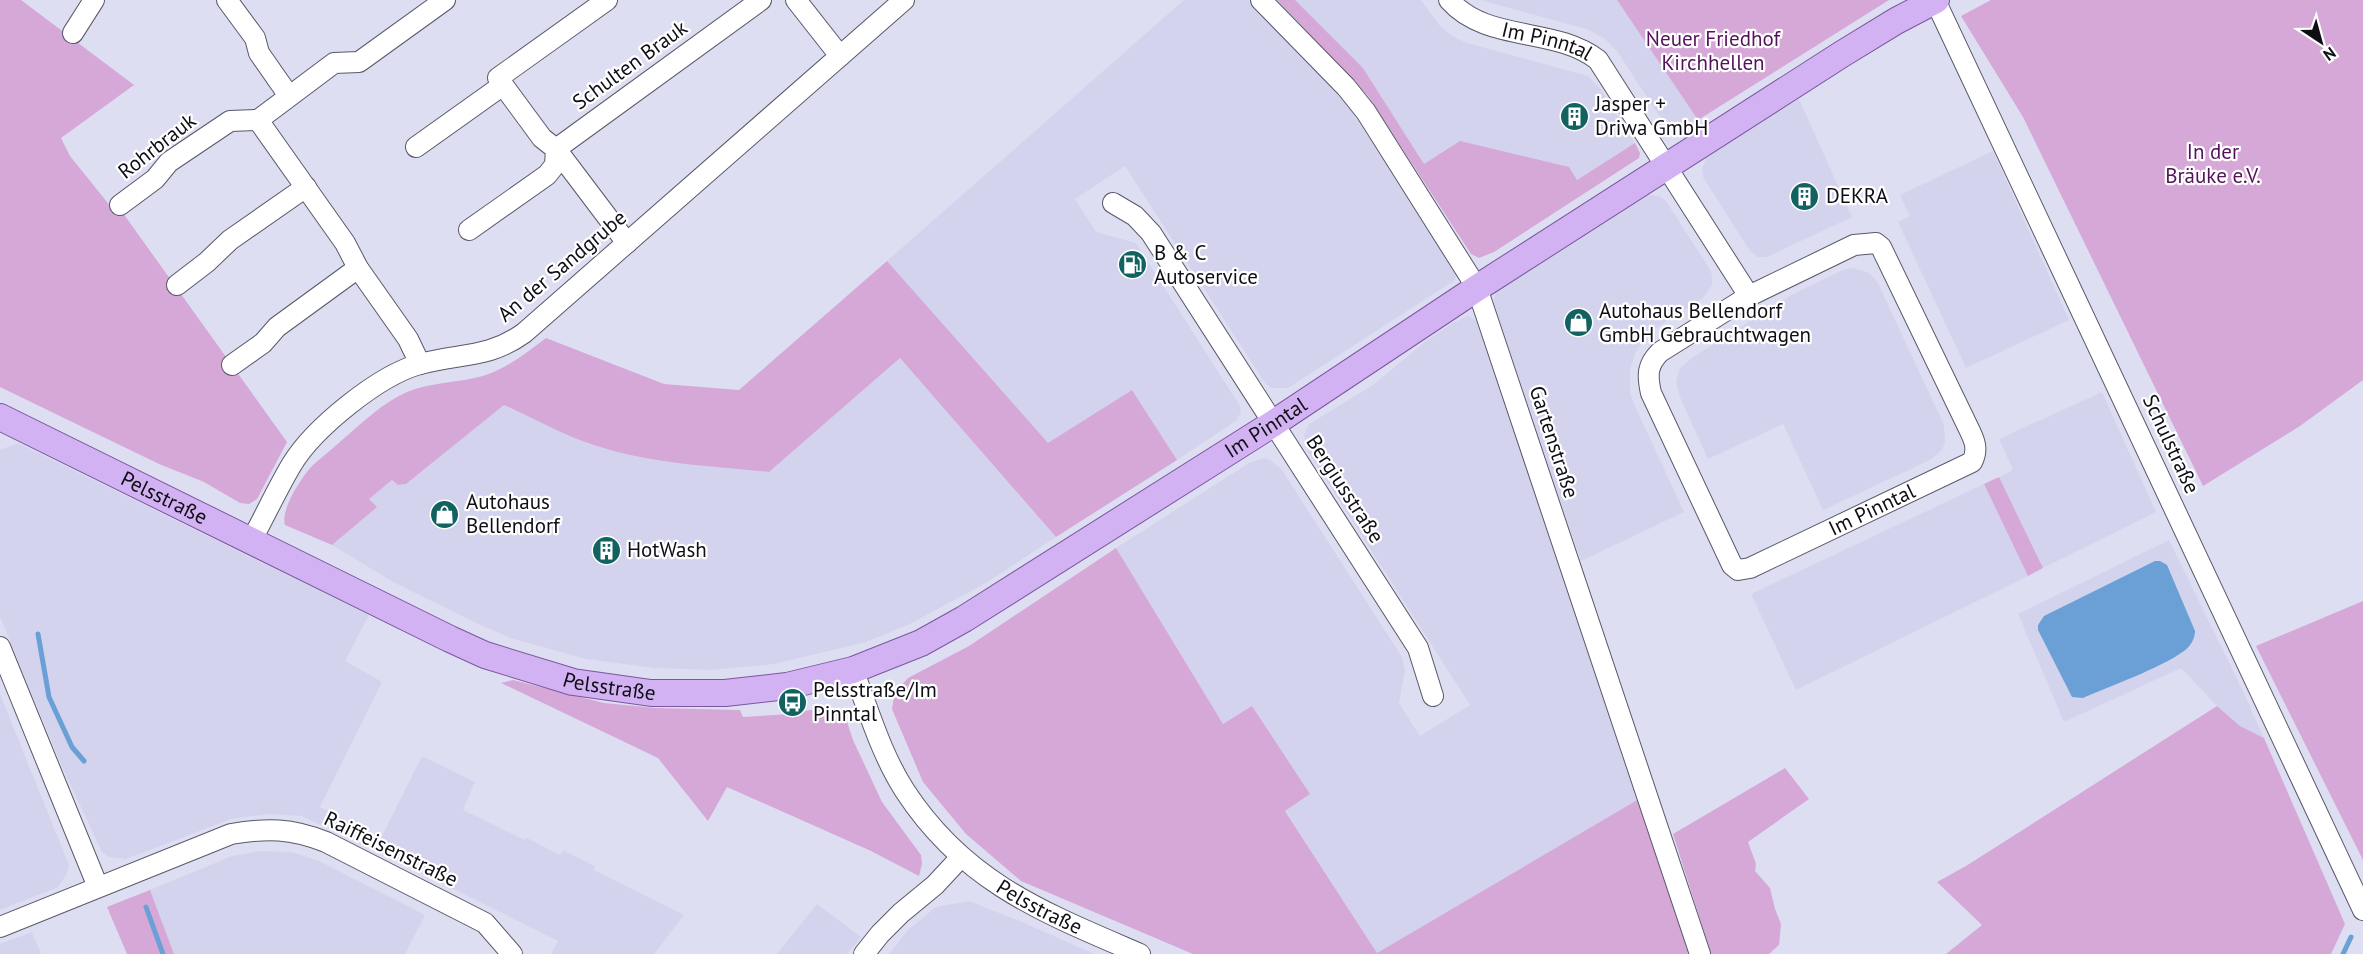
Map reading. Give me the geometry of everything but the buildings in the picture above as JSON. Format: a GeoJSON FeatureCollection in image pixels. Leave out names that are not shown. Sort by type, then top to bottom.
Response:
{"type":"FeatureCollection","features":[{"type":"Feature","properties":{"kind":"main road","name":"Im Pinntal"},"geometry":{"type":"LineString","coordinates":[[853,670],[921,643],[964,619],[1274,423],[1477,288],[1667,166],[1860,43],[1935,0]]}},
{"type":"Feature","properties":{"kind":"main road","name":"Pelsstraße"},"geometry":{"type":"LineString","coordinates":[[0,417],[485,655],[573,682],[651,693],[725,693],[787,686],[853,670]]}},
{"type":"Feature","properties":{"kind":"street"},"geometry":{"type":"LineString","coordinates":[[73,33],[94,0]]}},
{"type":"Feature","properties":{"kind":"street"},"geometry":{"type":"LineString","coordinates":[[227,0],[255,38],[259,53],[289,96]]}},
{"type":"Feature","properties":{"kind":"street"},"geometry":{"type":"LineString","coordinates":[[420,364],[408,339],[358,268],[345,243],[258,120],[334,63],[359,62],[424,6],[445,0]]}},
{"type":"Feature","properties":{"kind":"street"},"geometry":{"type":"LineString","coordinates":[[607,0],[498,78],[542,138],[556,149],[627,243]]}},
{"type":"Feature","properties":{"kind":"street","name":"Schulten Brauk"},"geometry":{"type":"LineString","coordinates":[[556,149],[761,0]]}},
{"type":"Feature","properties":{"kind":"street"},"geometry":{"type":"LineString","coordinates":[[796,0],[840,56]]}},
{"type":"Feature","properties":{"kind":"street","name":"An der Sandgrube"},"geometry":{"type":"LineString","coordinates":[[251,541],[291,465],[307,443],[367,391],[395,374],[420,364],[486,353],[516,339],[904,0]]}},
{"type":"Feature","properties":{"kind":"street","name":"Gartenstraße"},"geometry":{"type":"LineString","coordinates":[[1261,0],[1346,87],[1366,112],[1477,288],[1700,954]]}},
{"type":"Feature","properties":{"kind":"street","name":"Im Pinntal"},"geometry":{"type":"LineString","coordinates":[[1449,0],[1462,14],[1477,22],[1576,47],[1591,55],[1603,67],[1749,296]]}},
{"type":"Feature","properties":{"kind":"street","name":"Schulstraße"},"geometry":{"type":"LineString","coordinates":[[1935,0],[2363,910]]}},
{"type":"Feature","properties":{"kind":"street"},"geometry":{"type":"LineString","coordinates":[[416,147],[503,85]]}},
{"type":"Feature","properties":{"kind":"street","name":"Rohrbrauk"},"geometry":{"type":"LineString","coordinates":[[120,205],[155,180],[169,162],[230,121],[258,120]]}},
{"type":"Feature","properties":{"kind":"street"},"geometry":{"type":"LineString","coordinates":[[469,230],[547,175],[555,165],[556,149]]}},
{"type":"Feature","properties":{"kind":"street"},"geometry":{"type":"LineString","coordinates":[[177,285],[207,262],[230,240],[306,187]]}},
{"type":"Feature","properties":{"kind":"street","name":"Bergiusstraße"},"geometry":{"type":"LineString","coordinates":[[1113,203],[1135,216],[1151,232],[1418,648],[1433,696]]}},
{"type":"Feature","properties":{"kind":"street","name":"Im Pinntal"},"geometry":{"type":"LineString","coordinates":[[1876,243],[1881,247],[1976,445],[1972,462],[1750,568],[1738,570],[1732,565],[1651,393],[1648,369],[1652,359],[1660,352],[1749,296],[1854,245],[1876,243]]}},
{"type":"Feature","properties":{"kind":"street"},"geometry":{"type":"LineString","coordinates":[[232,365],[263,343],[277,327],[358,268]]}},
{"type":"Feature","properties":{"kind":"street"},"geometry":{"type":"LineString","coordinates":[[0,647],[98,887]]}},
{"type":"Feature","properties":{"kind":"street","name":"Pelsstraße"},"geometry":{"type":"LineString","coordinates":[[853,670],[878,741],[904,790],[929,824],[961,856],[1013,896],[1050,915],[1140,954]]}},
{"type":"Feature","properties":{"kind":"street","name":"Raiffeisenstraße"},"geometry":{"type":"LineString","coordinates":[[0,927],[231,834],[282,829],[307,834],[326,842],[485,923],[512,954]]}},
{"type":"Feature","properties":{"kind":"street"},"geometry":{"type":"LineString","coordinates":[[864,954],[880,934],[935,885],[961,856]]}},
{"type":"Feature","properties":{"kind":"shaded area"},"geometry":{"type":"Polygon","coordinates":[[[1184,0],[1249,0],[1295,46],[1349,107],[1456,275],[1455,280],[1288,388],[1272,388],[1265,383],[1125,166],[1075,199],[1096,232],[1136,243],[1240,406],[1241,412],[1236,421],[1177,460],[1132,390],[1048,444],[887,261],[1184,0]]]}},
{"type":"Feature","properties":{"kind":"shaded area"},"geometry":{"type":"Polygon","coordinates":[[[1295,0],[1421,0],[1440,26],[1464,42],[1588,76],[1599,87],[1635,143],[1577,180],[1424,164],[1363,68],[1295,0]]]}},
{"type":"Feature","properties":{"kind":"shaded area"},"geometry":{"type":"Polygon","coordinates":[[[1480,0],[1617,0],[1698,120],[1678,132],[1667,128],[1617,51],[1604,38],[1586,29],[1480,0]]]}},
{"type":"Feature","properties":{"kind":"shaded area"},"geometry":{"type":"Polygon","coordinates":[[[1799,99],[1852,217],[1767,257],[1758,257],[1750,251],[1703,177],[1702,169],[1707,156],[1799,99]]]}},
{"type":"Feature","properties":{"kind":"shaded area"},"geometry":{"type":"Polygon","coordinates":[[[1993,151],[2069,320],[1966,368],[1898,222],[1910,216],[1900,195],[1993,151]]]}},
{"type":"Feature","properties":{"kind":"shaded area"},"geometry":{"type":"Polygon","coordinates":[[[1652,195],[1666,201],[1711,271],[1712,278],[1712,285],[1704,297],[1656,328],[1644,339],[1635,354],[1630,369],[1630,393],[1634,404],[1684,512],[1581,561],[1493,308],[1495,292],[1505,283],[1645,196],[1652,195]]]}},
{"type":"Feature","properties":{"kind":"shaded area"},"geometry":{"type":"Polygon","coordinates":[[[1853,268],[1869,273],[1877,281],[1944,425],[1945,442],[1942,450],[1930,460],[1823,510],[1783,424],[1708,459],[1679,395],[1676,381],[1680,368],[1693,357],[1793,294],[1845,269],[1853,268]]]}},
{"type":"Feature","properties":{"kind":"shaded area"},"geometry":{"type":"Polygon","coordinates":[[[1468,316],[1476,321],[1639,799],[1377,953],[1285,810],[1310,794],[1252,706],[1223,725],[1116,548],[1249,463],[1264,458],[1270,460],[1282,470],[1402,657],[1405,670],[1399,703],[1420,736],[1470,705],[1308,452],[1304,436],[1309,424],[1373,385],[1426,341],[1451,324],[1468,316]]]}},
{"type":"Feature","properties":{"kind":"shaded area"},"geometry":{"type":"Polygon","coordinates":[[[900,358],[1056,537],[986,583],[908,625],[866,642],[774,664],[712,670],[654,668],[586,659],[510,638],[476,623],[393,582],[332,545],[376,507],[369,499],[392,480],[398,485],[406,484],[504,405],[567,435],[769,472],[900,358]]]}},
{"type":"Feature","properties":{"kind":"shaded area"},"geometry":{"type":"Polygon","coordinates":[[[2102,392],[2156,512],[2043,568],[1999,477],[2013,470],[1999,439],[2102,392]]]}},
{"type":"Feature","properties":{"kind":"shaded area"},"geometry":{"type":"Polygon","coordinates":[[[18,443],[369,615],[345,661],[382,682],[320,807],[369,831],[363,843],[301,816],[269,814],[231,819],[126,859],[109,857],[102,852],[63,769],[0,617],[0,450],[18,443]]]}},
{"type":"Feature","properties":{"kind":"shaded area"},"geometry":{"type":"Polygon","coordinates":[[[1984,484],[2028,576],[1796,690],[1751,594],[1984,484]]]}},
{"type":"Feature","properties":{"kind":"shaded area"},"geometry":{"type":"Polygon","coordinates":[[[2169,540],[2264,738],[2240,726],[2217,706],[2181,668],[2064,722],[2018,614],[2169,540]]]}},
{"type":"Feature","properties":{"kind":"shaded area"},"geometry":{"type":"Polygon","coordinates":[[[0,694],[69,865],[67,874],[58,887],[0,910],[0,694]]]}},
{"type":"Feature","properties":{"kind":"shaded area"},"geometry":{"type":"Polygon","coordinates":[[[422,756],[475,782],[463,810],[560,855],[563,850],[595,866],[594,870],[684,915],[654,954],[551,954],[558,941],[375,850],[422,756]]]}},
{"type":"Feature","properties":{"kind":"shaded area"},"geometry":{"type":"Polygon","coordinates":[[[260,851],[292,852],[319,861],[425,915],[405,954],[174,954],[150,890],[232,856],[260,851]]]}},
{"type":"Feature","properties":{"kind":"shaded area"},"geometry":{"type":"Polygon","coordinates":[[[969,901],[1094,954],[889,954],[908,930],[936,907],[969,901]]]}},
{"type":"Feature","properties":{"kind":"shaded area"},"geometry":{"type":"Polygon","coordinates":[[[817,904],[861,937],[847,954],[777,954],[817,904]]]}},
{"type":"Feature","properties":{"kind":"shaded area"},"geometry":{"type":"Polygon","coordinates":[[[32,932],[41,954],[0,954],[0,944],[32,932]]]}},
{"type":"Feature","properties":{"kind":"green space"},"geometry":{"type":"Polygon","coordinates":[[[0,0],[21,0],[134,85],[61,138],[70,156],[115,212],[120,209],[287,442],[257,499],[249,504],[240,503],[204,482],[159,464],[0,387],[0,0]]]}},
{"type":"Feature","properties":{"kind":"green space"},"geometry":{"type":"Polygon","coordinates":[[[1277,0],[1295,0],[1363,68],[1424,164],[1460,141],[1569,167],[1577,180],[1635,143],[1640,153],[1639,158],[1494,252],[1479,258],[1471,254],[1368,96],[1277,0]]]}},
{"type":"Feature","properties":{"kind":"green space","name":"Neuer Friedhof Kirchhellen"},"geometry":{"type":"Polygon","coordinates":[[[1617,0],[1889,0],[1698,120],[1617,0]]]}},
{"type":"Feature","properties":{"kind":"green space","name":"In der Bräuke e.V."},"geometry":{"type":"Polygon","coordinates":[[[1991,0],[2363,0],[2363,380],[2300,426],[2203,486],[2023,117],[1961,16],[1991,0]]]}},
{"type":"Feature","properties":{"kind":"green space"},"geometry":{"type":"Polygon","coordinates":[[[887,261],[1048,443],[1132,390],[1177,460],[1056,537],[900,358],[769,472],[682,464],[618,452],[573,437],[504,405],[406,484],[398,485],[392,480],[369,499],[377,507],[332,545],[285,525],[284,519],[289,502],[303,477],[313,465],[372,414],[407,392],[484,376],[512,362],[546,338],[664,384],[739,390],[887,261]]]}},
{"type":"Feature","properties":{"kind":"green space"},"geometry":{"type":"Polygon","coordinates":[[[1999,477],[2043,568],[2028,576],[1984,484],[1999,477]]]}},
{"type":"Feature","properties":{"kind":"green space"},"geometry":{"type":"Polygon","coordinates":[[[1116,548],[1223,724],[1252,706],[1310,794],[1285,811],[1377,953],[1639,799],[1692,954],[1193,954],[1021,881],[966,834],[923,782],[892,709],[895,692],[908,678],[969,646],[1116,548]]]}},
{"type":"Feature","properties":{"kind":"green space"},"geometry":{"type":"Polygon","coordinates":[[[2363,601],[2363,860],[2256,646],[2363,601]]]}},
{"type":"Feature","properties":{"kind":"green space"},"geometry":{"type":"Polygon","coordinates":[[[513,680],[604,703],[655,708],[740,710],[743,717],[834,708],[846,719],[853,740],[882,802],[921,855],[922,864],[919,876],[871,851],[727,787],[708,821],[658,758],[501,683],[513,680]]]}},
{"type":"Feature","properties":{"kind":"green space"},"geometry":{"type":"Polygon","coordinates":[[[2217,706],[2240,726],[2264,738],[2345,924],[2331,954],[1946,954],[1982,925],[1937,882],[1966,866],[2217,706]]]}},
{"type":"Feature","properties":{"kind":"green space"},"geometry":{"type":"Polygon","coordinates":[[[1785,768],[1809,799],[1748,842],[1756,864],[1755,871],[1770,888],[1781,924],[1779,945],[1769,954],[1711,954],[1673,834],[1785,768]]]}},
{"type":"Feature","properties":{"kind":"green space"},"geometry":{"type":"Polygon","coordinates":[[[150,890],[174,954],[127,954],[107,907],[150,890]]]}},
{"type":"Feature","properties":{"kind":"water"},"geometry":{"type":"Polygon","coordinates":[[[2155,561],[2167,565],[2195,631],[2192,642],[2174,658],[2149,670],[2083,698],[2072,697],[2038,630],[2038,625],[2044,616],[2155,561]]]}},
{"type":"Feature","properties":{"kind":"waterway"},"geometry":{"type":"LineString","coordinates":[[38,634],[49,697],[72,747],[84,761]]}},
{"type":"Feature","properties":{"kind":"waterway"},"geometry":{"type":"LineString","coordinates":[[146,907],[163,954]]}},
{"type":"Feature","properties":{"kind":"waterway"},"geometry":{"type":"LineString","coordinates":[[2343,954],[2351,937]]}},
{"type":"Feature","properties":{"kind":"place","name":"Jasper + Driwa GmbH"},"geometry":{"type":"Point","coordinates":[1574,116]}},
{"type":"Feature","properties":{"kind":"place","name":"DEKRA"},"geometry":{"type":"Point","coordinates":[1805,196]}},
{"type":"Feature","properties":{"kind":"place","name":"B & C Autoservice"},"geometry":{"type":"Point","coordinates":[1133,265]}},
{"type":"Feature","properties":{"kind":"place","name":"Autohaus Bellendorf GmbH Gebrauchtwagen"},"geometry":{"type":"Point","coordinates":[1578,323]}},
{"type":"Feature","properties":{"kind":"place","name":"Autohaus Bellendorf"},"geometry":{"type":"Point","coordinates":[445,514]}},
{"type":"Feature","properties":{"kind":"place","name":"HotWash"},"geometry":{"type":"Point","coordinates":[606,550]}},
{"type":"Feature","properties":{"kind":"place","name":"Pelsstraße/Im Pinntal"},"geometry":{"type":"Point","coordinates":[792,702]}}]}
